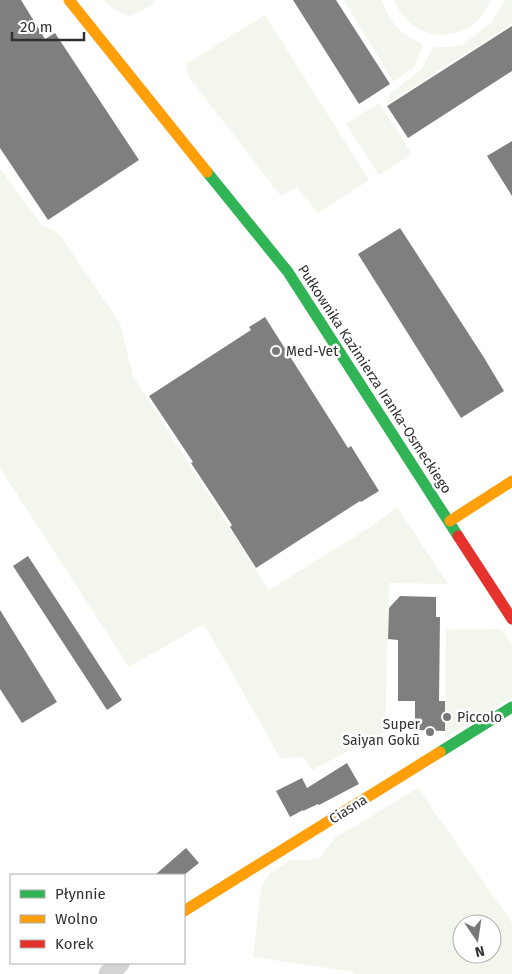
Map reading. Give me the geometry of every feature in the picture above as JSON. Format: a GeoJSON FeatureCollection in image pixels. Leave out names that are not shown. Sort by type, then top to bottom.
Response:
{"type":"FeatureCollection","features":[{"type":"Feature","properties":{"kind":"street","name":"Pułkownika Kazimierza Iranka-Osmeckiego"},"geometry":{"type":"LineString","coordinates":[[69,0],[288,272],[512,619]]}},
{"type":"Feature","properties":{"kind":"street"},"geometry":{"type":"LineString","coordinates":[[450,522],[512,481]]}},
{"type":"Feature","properties":{"kind":"street","name":"Ciasna"},"geometry":{"type":"LineString","coordinates":[[185,910],[512,707]]}},
{"type":"Feature","properties":{"kind":"street"},"geometry":{"type":"LineString","coordinates":[[109,974],[117,964]]}},
{"type":"Feature","properties":{"kind":"shaded area"},"geometry":{"type":"Polygon","coordinates":[[[104,0],[153,0],[153,4],[138,13],[128,15],[119,12],[104,0]]]}},
{"type":"Feature","properties":{"kind":"shaded area"},"geometry":{"type":"Polygon","coordinates":[[[344,0],[382,0],[385,9],[397,27],[423,45],[414,68],[393,81],[344,0]]]}},
{"type":"Feature","properties":{"kind":"shaded area"},"geometry":{"type":"Polygon","coordinates":[[[395,0],[490,0],[485,11],[470,27],[450,34],[439,34],[429,33],[410,23],[399,10],[395,0]]]}},
{"type":"Feature","properties":{"kind":"shaded area"},"geometry":{"type":"Polygon","coordinates":[[[505,0],[512,0],[512,24],[386,104],[390,94],[422,69],[433,47],[449,47],[464,44],[491,23],[505,0]]]}},
{"type":"Feature","properties":{"kind":"shaded area"},"geometry":{"type":"Polygon","coordinates":[[[265,15],[369,180],[318,213],[297,187],[281,196],[188,76],[186,64],[265,15]]]}},
{"type":"Feature","properties":{"kind":"shaded area"},"geometry":{"type":"Polygon","coordinates":[[[379,103],[412,154],[379,175],[346,124],[379,103]]]}},
{"type":"Feature","properties":{"kind":"shaded area"},"geometry":{"type":"Polygon","coordinates":[[[0,168],[40,223],[59,234],[120,323],[133,376],[269,590],[375,524],[397,507],[448,584],[389,583],[385,732],[312,770],[303,757],[281,759],[204,624],[129,667],[0,468],[0,168]]]}},
{"type":"Feature","properties":{"kind":"shaded area"},"geometry":{"type":"Polygon","coordinates":[[[502,629],[512,645],[512,697],[445,738],[446,630],[502,629]]]}},
{"type":"Feature","properties":{"kind":"shaded area"},"geometry":{"type":"Polygon","coordinates":[[[418,788],[512,923],[512,974],[354,974],[354,972],[253,957],[261,888],[269,874],[291,860],[307,860],[321,857],[335,838],[418,788]]]}},
{"type":"Feature","properties":{"kind":"building"},"geometry":{"type":"Polygon","coordinates":[[[0,0],[21,0],[45,39],[55,33],[139,160],[48,220],[0,148],[0,0]]]}},
{"type":"Feature","properties":{"kind":"building"},"geometry":{"type":"Polygon","coordinates":[[[293,0],[336,0],[390,84],[359,104],[293,0]]]}},
{"type":"Feature","properties":{"kind":"building"},"geometry":{"type":"Polygon","coordinates":[[[512,26],[512,71],[408,138],[387,106],[512,26]]]}},
{"type":"Feature","properties":{"kind":"building"},"geometry":{"type":"Polygon","coordinates":[[[512,141],[512,196],[487,156],[512,141]]]}},
{"type":"Feature","properties":{"kind":"building"},"geometry":{"type":"Polygon","coordinates":[[[400,228],[504,391],[461,418],[358,254],[400,228]]]}},
{"type":"Feature","properties":{"kind":"building"},"geometry":{"type":"Polygon","coordinates":[[[265,317],[348,448],[351,446],[379,491],[360,501],[256,568],[230,527],[232,525],[191,463],[193,462],[149,396],[251,330],[249,327],[265,317]]]}},
{"type":"Feature","properties":{"kind":"building"},"geometry":{"type":"Polygon","coordinates":[[[28,556],[122,700],[107,710],[13,566],[28,556]]]}},
{"type":"Feature","properties":{"kind":"building"},"geometry":{"type":"Polygon","coordinates":[[[400,596],[436,597],[436,617],[440,617],[439,701],[445,701],[445,731],[415,730],[415,701],[398,701],[398,640],[388,639],[389,608],[400,596]]]}},
{"type":"Feature","properties":{"kind":"building"},"geometry":{"type":"Polygon","coordinates":[[[0,610],[57,702],[22,723],[0,689],[0,610]]]}},
{"type":"Feature","properties":{"kind":"building"},"geometry":{"type":"Polygon","coordinates":[[[347,763],[359,784],[319,805],[290,817],[276,791],[302,778],[307,788],[347,763]]]}},
{"type":"Feature","properties":{"kind":"building"},"geometry":{"type":"Polygon","coordinates":[[[186,848],[199,863],[185,874],[156,874],[186,848]]]}},
{"type":"Feature","properties":{"kind":"traffic: fast"},"geometry":{"type":"LineString","coordinates":[[207,172],[288,272],[458,536]]}},
{"type":"Feature","properties":{"kind":"traffic: fast"},"geometry":{"type":"LineString","coordinates":[[440,752],[512,707]]}},
{"type":"Feature","properties":{"kind":"traffic: slow"},"geometry":{"type":"LineString","coordinates":[[69,0],[207,172]]}},
{"type":"Feature","properties":{"kind":"traffic: slow"},"geometry":{"type":"LineString","coordinates":[[450,521],[512,481]]}},
{"type":"Feature","properties":{"kind":"traffic: slow"},"geometry":{"type":"LineString","coordinates":[[185,910],[440,752]]}},
{"type":"Feature","properties":{"kind":"traffic: jam"},"geometry":{"type":"LineString","coordinates":[[458,536],[512,619]]}},
{"type":"Feature","properties":{"kind":"place","name":"Med-Vet"},"geometry":{"type":"Point","coordinates":[276,351]}},
{"type":"Feature","properties":{"kind":"place","name":"Piccolo"},"geometry":{"type":"Point","coordinates":[447,717]}},
{"type":"Feature","properties":{"kind":"place","name":"Super Saiyan Gokū"},"geometry":{"type":"Point","coordinates":[430,732]}}]}
